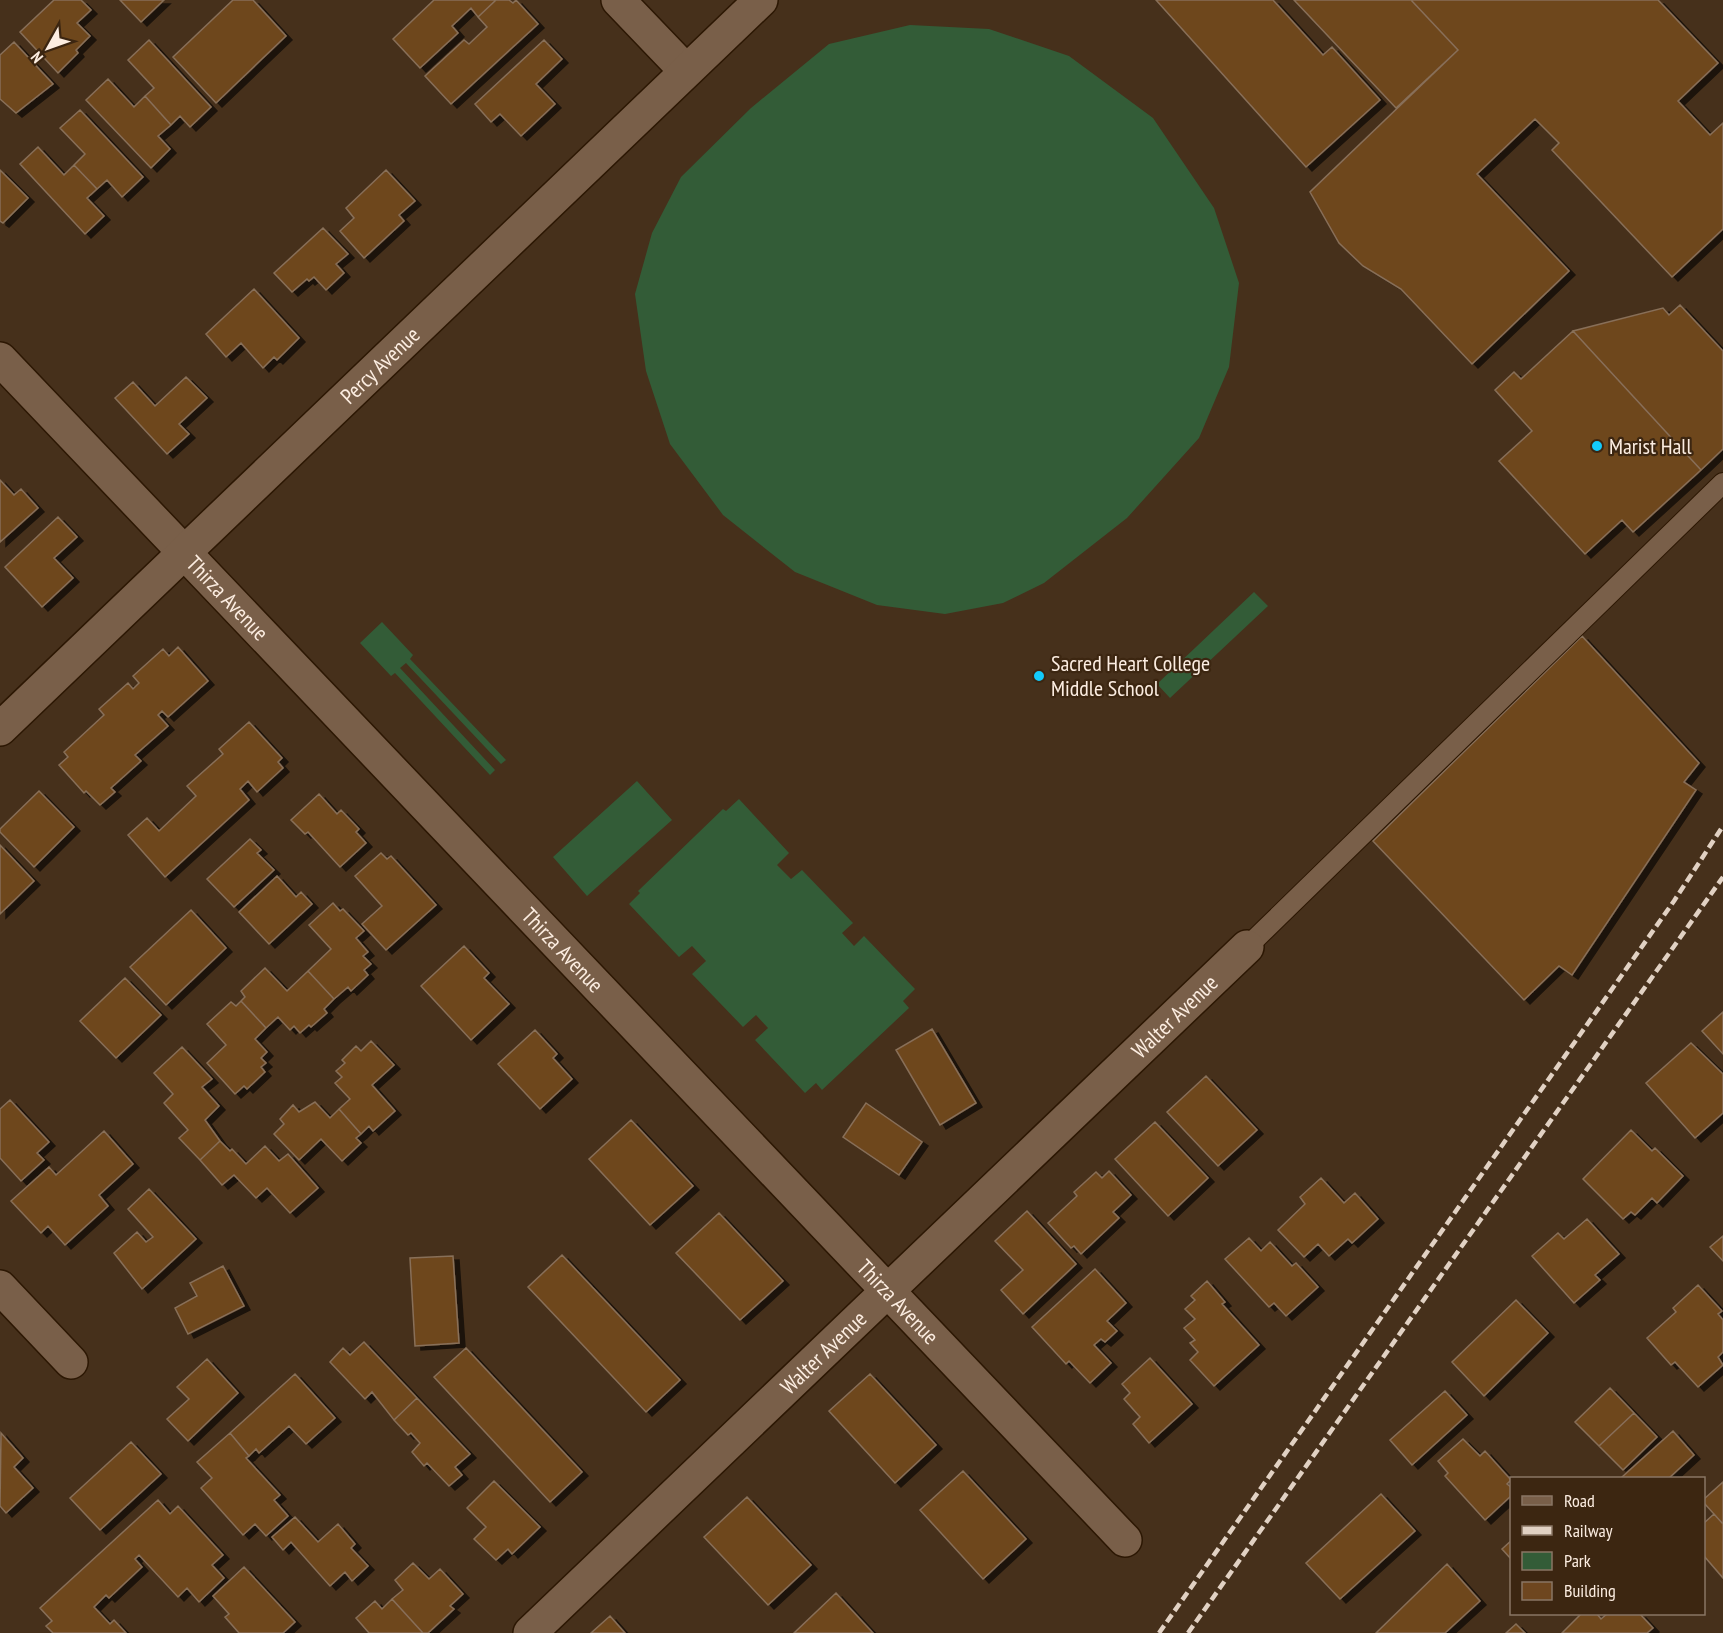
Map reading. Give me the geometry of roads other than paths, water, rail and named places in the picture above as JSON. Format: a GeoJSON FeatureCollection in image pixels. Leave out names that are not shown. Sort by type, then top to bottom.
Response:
{"type":"FeatureCollection","features":[{"type":"Feature","properties":{"kind":"street"},"geometry":{"type":"LineString","coordinates":[[618,0],[686,72]]}},
{"type":"Feature","properties":{"kind":"street","name":"Percy Avenue"},"geometry":{"type":"LineString","coordinates":[[0,729],[761,0]]}},
{"type":"Feature","properties":{"kind":"street","name":"Thirza Avenue"},"geometry":{"type":"LineString","coordinates":[[0,359],[1125,1540]]}},
{"type":"Feature","properties":{"kind":"street","name":"Walter Avenue"},"geometry":{"type":"LineString","coordinates":[[530,1633],[1247,947]]}},
{"type":"Feature","properties":{"kind":"street"},"geometry":{"type":"LineString","coordinates":[[0,1287],[71,1362]]}},
{"type":"Feature","properties":{"kind":"lane"},"geometry":{"type":"LineString","coordinates":[[1247,947],[1723,483]]}},
{"type":"Feature","properties":{"kind":"railway"},"geometry":{"type":"LineString","coordinates":[[1159,1633],[1674,901],[1723,826]]}},
{"type":"Feature","properties":{"kind":"railway"},"geometry":{"type":"LineString","coordinates":[[1188,1633],[1723,877]]}},
{"type":"Feature","properties":{"kind":"place","name":"Marist Hall"},"geometry":{"type":"Point","coordinates":[1597,446]}},
{"type":"Feature","properties":{"kind":"place","name":"Sacred Heart College Middle School"},"geometry":{"type":"Point","coordinates":[1039,676]}}]}
